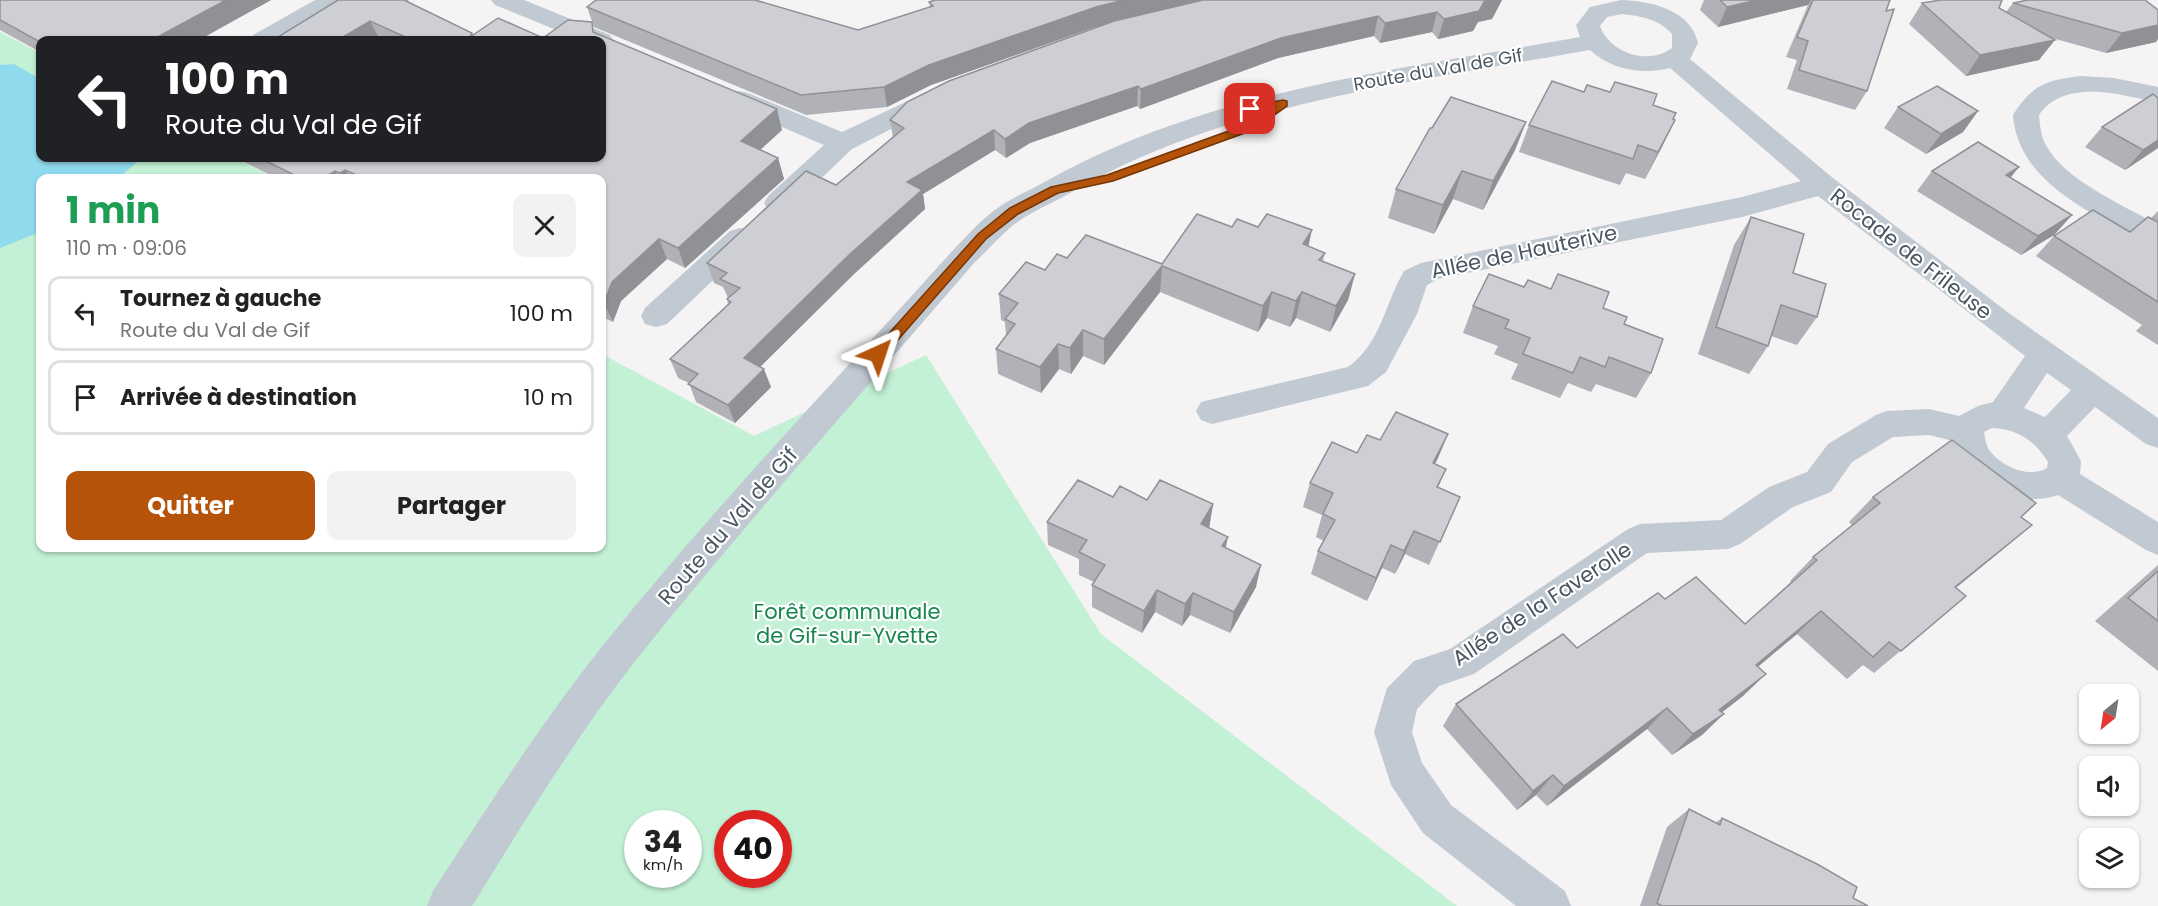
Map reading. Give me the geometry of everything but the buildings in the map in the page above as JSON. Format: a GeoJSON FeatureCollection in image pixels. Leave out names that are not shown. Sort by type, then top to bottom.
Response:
{"type":"FeatureCollection","features":[{"type":"Feature","properties":{"kind":"street"},"geometry":{"type":"LineString","coordinates":[[269,36],[333,0]]}},
{"type":"Feature","properties":{"kind":"street"},"geometry":{"type":"LineString","coordinates":[[503,0],[590,36]]}},
{"type":"Feature","properties":{"kind":"street"},"geometry":{"type":"LineString","coordinates":[[544,16],[567,0]]}},
{"type":"Feature","properties":{"kind":"street"},"geometry":{"type":"LineString","coordinates":[[1621,3],[1656,13],[1680,30],[1686,46],[1675,58],[1648,64],[1617,57],[1594,42],[1588,25],[1592,18],[1621,3]]}},
{"type":"Feature","properties":{"kind":"street","name":"Route du Val de Gif"},"geometry":{"type":"LineString","coordinates":[[448,906],[535,768],[622,650],[713,542],[982,237],[1025,204],[1055,189],[1109,178],[1187,152],[1249,127],[1283,104],[1328,90],[1594,42]]}},
{"type":"Feature","properties":{"kind":"street"},"geometry":{"type":"LineString","coordinates":[[606,43],[620,49],[606,60]]}},
{"type":"Feature","properties":{"kind":"street","name":"Rocade de Frileuse"},"geometry":{"type":"LineString","coordinates":[[1675,58],[1823,185],[2043,354],[2158,435]]}},
{"type":"Feature","properties":{"kind":"street"},"geometry":{"type":"LineString","coordinates":[[2158,95],[2111,85],[2064,86],[2040,96],[2026,115],[2028,136],[2037,156],[2064,181],[2158,238]]}},
{"type":"Feature","properties":{"kind":"street"},"geometry":{"type":"LineString","coordinates":[[716,89],[843,143]]}},
{"type":"Feature","properties":{"kind":"street"},"geometry":{"type":"LineString","coordinates":[[656,316],[843,143],[952,89]]}},
{"type":"Feature","properties":{"kind":"street","name":"Allée de Hauterive"},"geometry":{"type":"LineString","coordinates":[[1212,411],[1357,377],[1375,364],[1402,314],[1414,279],[1431,270],[1742,207],[1823,185]]}},
{"type":"Feature","properties":{"kind":"street"},"geometry":{"type":"LineString","coordinates":[[2002,415],[2043,354]]}},
{"type":"Feature","properties":{"kind":"street"},"geometry":{"type":"LineString","coordinates":[[2048,436],[2072,407],[2094,390]]}},
{"type":"Feature","properties":{"kind":"street"},"geometry":{"type":"LineString","coordinates":[[2002,415],[2033,426],[2048,436],[2064,459],[2065,470],[2060,479],[2051,486],[2038,488],[2007,481],[1980,464],[1971,452],[1967,431],[1979,418],[2002,415]]}},
{"type":"Feature","properties":{"kind":"street","name":"Allée de la Faverolle"},"geometry":{"type":"LineString","coordinates":[[1550,906],[1437,819],[1405,772],[1393,732],[1400,700],[1427,673],[1461,662],[1640,539],[1728,534],[1781,497],[1820,482],[1840,453],[1887,424],[1929,422],[1967,431]]}},
{"type":"Feature","properties":{"kind":"street"},"geometry":{"type":"LineString","coordinates":[[2060,479],[2158,540]]}},
{"type":"Feature","properties":{"kind":"green space","name":"Forêt communale de Gif-sur-Yvette"},"geometry":{"type":"Polygon","coordinates":[[[0,32],[36,51],[36,162],[242,162],[267,174],[36,174],[36,552],[606,552],[606,356],[754,436],[926,355],[1101,634],[1457,906],[0,906],[0,32]]]}},
{"type":"Feature","properties":{"kind":"water"},"geometry":{"type":"Polygon","coordinates":[[[14,64],[36,77],[36,162],[137,162],[123,174],[36,174],[36,234],[0,248],[0,65],[14,64]]]}},
{"type":"Feature","properties":{"kind":"route"},"geometry":{"type":"LineString","coordinates":[[878,354],[982,237],[1014,211],[1055,189],[1109,178],[1187,152],[1249,127],[1283,104],[1250,109]]}}]}
